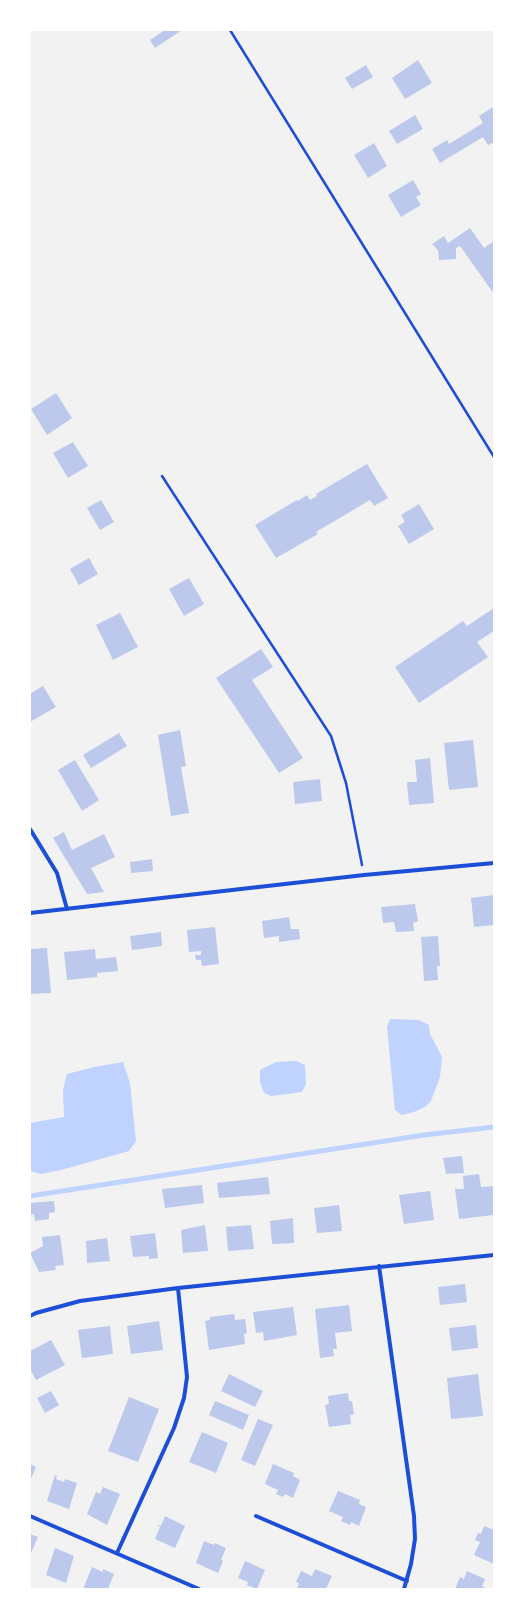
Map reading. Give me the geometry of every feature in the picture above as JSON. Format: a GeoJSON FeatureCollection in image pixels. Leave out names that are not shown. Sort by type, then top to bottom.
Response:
{"type":"FeatureCollection","features":[{"type":"Feature","properties":{"kind":"street"},"geometry":{"type":"LineString","coordinates":[[30,829],[57,873],[67,909]]}},
{"type":"Feature","properties":{"kind":"street"},"geometry":{"type":"LineString","coordinates":[[30,913],[364,875],[494,863]]}},
{"type":"Feature","properties":{"kind":"street"},"geometry":{"type":"LineString","coordinates":[[30,1316],[80,1300],[379,1266],[494,1255]]}},
{"type":"Feature","properties":{"kind":"street"},"geometry":{"type":"LineString","coordinates":[[379,1266],[414,1516],[415,1539],[407,1581],[404,1589]]}},
{"type":"Feature","properties":{"kind":"street"},"geometry":{"type":"LineString","coordinates":[[117,1553],[174,1428],[184,1398],[187,1377],[178,1288]]}},
{"type":"Feature","properties":{"kind":"street"},"geometry":{"type":"LineString","coordinates":[[30,1516],[199,1589]]}},
{"type":"Feature","properties":{"kind":"street"},"geometry":{"type":"LineString","coordinates":[[256,1516],[407,1581]]}},
{"type":"Feature","properties":{"kind":"path"},"geometry":{"type":"LineString","coordinates":[[230,30],[494,457]]}},
{"type":"Feature","properties":{"kind":"path"},"geometry":{"type":"LineString","coordinates":[[162,476],[331,736],[346,783],[364,875]]}},
{"type":"Feature","properties":{"kind":"water"},"geometry":{"type":"Polygon","coordinates":[[[390,1019],[419,1020],[429,1025],[430,1034],[442,1057],[440,1077],[431,1101],[425,1107],[402,1115],[395,1110],[387,1027],[390,1019]]]}},
{"type":"Feature","properties":{"kind":"water"},"geometry":{"type":"Polygon","coordinates":[[[296,1061],[305,1065],[306,1084],[302,1092],[271,1096],[264,1093],[260,1082],[260,1070],[276,1062],[296,1061]]]}},
{"type":"Feature","properties":{"kind":"water"},"geometry":{"type":"Polygon","coordinates":[[[123,1062],[130,1083],[136,1141],[129,1151],[61,1170],[41,1174],[30,1171],[30,1123],[64,1117],[63,1090],[67,1074],[123,1062]]]}},
{"type":"Feature","properties":{"kind":"building"},"geometry":{"type":"Polygon","coordinates":[[[165,30],[182,30],[155,48],[150,40],[165,30]]]}},
{"type":"Feature","properties":{"kind":"building"},"geometry":{"type":"Polygon","coordinates":[[[418,60],[432,83],[405,99],[392,78],[418,60]]]}},
{"type":"Feature","properties":{"kind":"building"},"geometry":{"type":"Polygon","coordinates":[[[366,65],[373,77],[352,89],[345,78],[366,65]]]}},
{"type":"Feature","properties":{"kind":"building"},"geometry":{"type":"Polygon","coordinates":[[[493,107],[494,142],[488,145],[483,137],[440,163],[432,149],[447,140],[449,144],[483,123],[479,116],[493,107]]]}},
{"type":"Feature","properties":{"kind":"building"},"geometry":{"type":"Polygon","coordinates":[[[415,115],[423,129],[397,144],[389,131],[415,115]]]}},
{"type":"Feature","properties":{"kind":"building"},"geometry":{"type":"Polygon","coordinates":[[[374,143],[387,166],[368,178],[354,155],[374,143]]]}},
{"type":"Feature","properties":{"kind":"building"},"geometry":{"type":"Polygon","coordinates":[[[413,180],[421,194],[416,197],[421,205],[401,217],[388,195],[413,180]]]}},
{"type":"Feature","properties":{"kind":"building"},"geometry":{"type":"Polygon","coordinates":[[[470,228],[484,248],[494,241],[494,294],[460,246],[456,248],[456,259],[439,260],[438,250],[432,244],[444,236],[448,243],[470,228]]]}},
{"type":"Feature","properties":{"kind":"building"},"geometry":{"type":"Polygon","coordinates":[[[56,393],[72,418],[47,435],[31,409],[56,393]]]}},
{"type":"Feature","properties":{"kind":"building"},"geometry":{"type":"Polygon","coordinates":[[[73,442],[88,466],[68,478],[53,453],[73,442]]]}},
{"type":"Feature","properties":{"kind":"building"},"geometry":{"type":"Polygon","coordinates":[[[367,464],[388,498],[374,506],[370,500],[316,532],[318,534],[276,558],[255,525],[307,495],[310,500],[317,496],[316,494],[367,464]]]}},
{"type":"Feature","properties":{"kind":"building"},"geometry":{"type":"Polygon","coordinates":[[[101,500],[114,522],[100,530],[87,508],[101,500]]]}},
{"type":"Feature","properties":{"kind":"building"},"geometry":{"type":"Polygon","coordinates":[[[419,504],[434,529],[409,544],[398,526],[405,522],[401,515],[419,504]]]}},
{"type":"Feature","properties":{"kind":"building"},"geometry":{"type":"Polygon","coordinates":[[[89,558],[98,574],[79,585],[70,569],[89,558]]]}},
{"type":"Feature","properties":{"kind":"building"},"geometry":{"type":"Polygon","coordinates":[[[189,578],[204,604],[184,616],[169,589],[189,578]]]}},
{"type":"Feature","properties":{"kind":"building"},"geometry":{"type":"Polygon","coordinates":[[[494,608],[494,631],[477,642],[488,657],[419,703],[395,667],[463,621],[467,626],[494,608]]]}},
{"type":"Feature","properties":{"kind":"building"},"geometry":{"type":"Polygon","coordinates":[[[120,613],[138,647],[113,660],[96,625],[120,613]]]}},
{"type":"Feature","properties":{"kind":"building"},"geometry":{"type":"Polygon","coordinates":[[[261,649],[273,667],[252,680],[303,758],[279,773],[216,678],[261,649]]]}},
{"type":"Feature","properties":{"kind":"building"},"geometry":{"type":"Polygon","coordinates":[[[43,686],[56,707],[30,722],[30,694],[43,686]]]}},
{"type":"Feature","properties":{"kind":"building"},"geometry":{"type":"Polygon","coordinates":[[[180,730],[186,766],[181,767],[189,813],[171,816],[158,735],[180,730]]]}},
{"type":"Feature","properties":{"kind":"building"},"geometry":{"type":"Polygon","coordinates":[[[119,733],[127,746],[91,768],[83,755],[119,733]]]}},
{"type":"Feature","properties":{"kind":"building"},"geometry":{"type":"Polygon","coordinates":[[[473,740],[478,787],[449,790],[444,743],[473,740]]]}},
{"type":"Feature","properties":{"kind":"building"},"geometry":{"type":"Polygon","coordinates":[[[430,758],[434,803],[409,805],[407,782],[417,782],[415,760],[430,758]]]}},
{"type":"Feature","properties":{"kind":"building"},"geometry":{"type":"Polygon","coordinates":[[[75,760],[99,800],[82,811],[58,770],[75,760]]]}},
{"type":"Feature","properties":{"kind":"building"},"geometry":{"type":"Polygon","coordinates":[[[320,779],[322,801],[295,804],[293,782],[320,779]]]}},
{"type":"Feature","properties":{"kind":"building"},"geometry":{"type":"Polygon","coordinates":[[[64,832],[72,850],[104,834],[115,857],[91,868],[104,892],[87,894],[53,838],[64,832]]]}},
{"type":"Feature","properties":{"kind":"building"},"geometry":{"type":"Polygon","coordinates":[[[152,859],[153,871],[131,873],[130,862],[152,859]]]}},
{"type":"Feature","properties":{"kind":"building"},"geometry":{"type":"Polygon","coordinates":[[[494,895],[494,925],[474,927],[471,898],[494,895]]]}},
{"type":"Feature","properties":{"kind":"building"},"geometry":{"type":"Polygon","coordinates":[[[415,904],[418,921],[413,923],[414,931],[396,932],[394,922],[383,923],[381,907],[415,904]]]}},
{"type":"Feature","properties":{"kind":"building"},"geometry":{"type":"Polygon","coordinates":[[[289,917],[291,929],[299,929],[300,939],[279,942],[279,936],[264,938],[262,921],[289,917]]]}},
{"type":"Feature","properties":{"kind":"building"},"geometry":{"type":"Polygon","coordinates":[[[215,927],[219,964],[202,966],[201,960],[196,960],[195,955],[201,955],[201,951],[189,952],[187,930],[215,927]]]}},
{"type":"Feature","properties":{"kind":"building"},"geometry":{"type":"Polygon","coordinates":[[[161,932],[162,946],[132,950],[130,936],[161,932]]]}},
{"type":"Feature","properties":{"kind":"building"},"geometry":{"type":"Polygon","coordinates":[[[438,936],[440,966],[437,966],[438,980],[424,981],[421,937],[438,936]]]}},
{"type":"Feature","properties":{"kind":"building"},"geometry":{"type":"Polygon","coordinates":[[[47,948],[51,993],[30,994],[30,949],[47,948]]]}},
{"type":"Feature","properties":{"kind":"building"},"geometry":{"type":"Polygon","coordinates":[[[95,949],[96,959],[116,957],[118,971],[97,973],[97,977],[67,980],[64,952],[95,949]]]}},
{"type":"Feature","properties":{"kind":"building"},"geometry":{"type":"Polygon","coordinates":[[[462,1156],[464,1173],[446,1174],[443,1158],[462,1156]]]}},
{"type":"Feature","properties":{"kind":"building"},"geometry":{"type":"Polygon","coordinates":[[[479,1174],[481,1187],[494,1186],[494,1215],[459,1219],[455,1189],[464,1189],[463,1176],[479,1174]]]}},
{"type":"Feature","properties":{"kind":"building"},"geometry":{"type":"Polygon","coordinates":[[[268,1177],[270,1194],[219,1198],[217,1183],[268,1177]]]}},
{"type":"Feature","properties":{"kind":"building"},"geometry":{"type":"Polygon","coordinates":[[[202,1185],[204,1203],[165,1208],[162,1189],[202,1185]]]}},
{"type":"Feature","properties":{"kind":"building"},"geometry":{"type":"Polygon","coordinates":[[[430,1191],[434,1220],[404,1224],[399,1195],[430,1191]]]}},
{"type":"Feature","properties":{"kind":"building"},"geometry":{"type":"Polygon","coordinates":[[[54,1201],[55,1212],[49,1213],[49,1219],[35,1221],[34,1214],[30,1215],[30,1203],[54,1201]]]}},
{"type":"Feature","properties":{"kind":"building"},"geometry":{"type":"Polygon","coordinates":[[[339,1205],[342,1231],[317,1233],[314,1208],[339,1205]]]}},
{"type":"Feature","properties":{"kind":"building"},"geometry":{"type":"Polygon","coordinates":[[[293,1218],[294,1243],[272,1244],[270,1221],[293,1218]]]}},
{"type":"Feature","properties":{"kind":"building"},"geometry":{"type":"Polygon","coordinates":[[[205,1225],[208,1251],[183,1253],[181,1230],[205,1225]]]}},
{"type":"Feature","properties":{"kind":"building"},"geometry":{"type":"Polygon","coordinates":[[[251,1225],[254,1249],[228,1251],[226,1227],[251,1225]]]}},
{"type":"Feature","properties":{"kind":"building"},"geometry":{"type":"Polygon","coordinates":[[[155,1233],[158,1258],[149,1259],[149,1256],[133,1257],[130,1236],[155,1233]]]}},
{"type":"Feature","properties":{"kind":"building"},"geometry":{"type":"Polygon","coordinates":[[[60,1235],[64,1265],[55,1266],[56,1270],[39,1272],[30,1253],[43,1246],[42,1237],[60,1235]]]}},
{"type":"Feature","properties":{"kind":"building"},"geometry":{"type":"Polygon","coordinates":[[[107,1238],[110,1261],[87,1263],[86,1241],[107,1238]]]}},
{"type":"Feature","properties":{"kind":"building"},"geometry":{"type":"Polygon","coordinates":[[[465,1284],[467,1302],[440,1305],[438,1287],[465,1284]]]}},
{"type":"Feature","properties":{"kind":"building"},"geometry":{"type":"Polygon","coordinates":[[[349,1305],[352,1331],[335,1333],[337,1349],[333,1349],[334,1356],[320,1358],[315,1309],[349,1305]]]}},
{"type":"Feature","properties":{"kind":"building"},"geometry":{"type":"Polygon","coordinates":[[[293,1307],[297,1335],[264,1341],[263,1332],[256,1333],[253,1312],[293,1307]]]}},
{"type":"Feature","properties":{"kind":"building"},"geometry":{"type":"Polygon","coordinates":[[[234,1314],[235,1320],[245,1319],[247,1333],[244,1334],[245,1344],[209,1350],[205,1321],[210,1320],[210,1317],[234,1314]]]}},
{"type":"Feature","properties":{"kind":"building"},"geometry":{"type":"Polygon","coordinates":[[[159,1321],[163,1350],[131,1354],[127,1326],[159,1321]]]}},
{"type":"Feature","properties":{"kind":"building"},"geometry":{"type":"Polygon","coordinates":[[[476,1325],[478,1348],[452,1351],[449,1328],[476,1325]]]}},
{"type":"Feature","properties":{"kind":"building"},"geometry":{"type":"Polygon","coordinates":[[[110,1326],[113,1354],[82,1358],[78,1330],[110,1326]]]}},
{"type":"Feature","properties":{"kind":"building"},"geometry":{"type":"Polygon","coordinates":[[[51,1340],[65,1365],[36,1380],[30,1369],[30,1351],[51,1340]]]}},
{"type":"Feature","properties":{"kind":"building"},"geometry":{"type":"Polygon","coordinates":[[[229,1374],[263,1391],[255,1407],[221,1391],[229,1374]]]}},
{"type":"Feature","properties":{"kind":"building"},"geometry":{"type":"Polygon","coordinates":[[[478,1374],[483,1416],[451,1419],[447,1378],[478,1374]]]}},
{"type":"Feature","properties":{"kind":"building"},"geometry":{"type":"Polygon","coordinates":[[[51,1391],[59,1405],[45,1413],[37,1398],[51,1391]]]}},
{"type":"Feature","properties":{"kind":"building"},"geometry":{"type":"Polygon","coordinates":[[[348,1393],[349,1401],[352,1401],[354,1414],[350,1415],[351,1424],[329,1427],[325,1405],[329,1404],[328,1396],[348,1393]]]}},
{"type":"Feature","properties":{"kind":"building"},"geometry":{"type":"Polygon","coordinates":[[[129,1397],[159,1409],[138,1462],[108,1451],[129,1397]]]}},
{"type":"Feature","properties":{"kind":"building"},"geometry":{"type":"Polygon","coordinates":[[[215,1401],[249,1415],[243,1430],[209,1415],[215,1401]]]}},
{"type":"Feature","properties":{"kind":"building"},"geometry":{"type":"Polygon","coordinates":[[[258,1419],[273,1425],[255,1466],[241,1460],[258,1419]]]}},
{"type":"Feature","properties":{"kind":"building"},"geometry":{"type":"Polygon","coordinates":[[[202,1432],[228,1443],[216,1473],[189,1462],[202,1432]]]}},
{"type":"Feature","properties":{"kind":"building"},"geometry":{"type":"Polygon","coordinates":[[[30,1464],[36,1467],[30,1481],[30,1464]]]}},
{"type":"Feature","properties":{"kind":"building"},"geometry":{"type":"Polygon","coordinates":[[[273,1464],[294,1473],[293,1476],[300,1480],[293,1498],[285,1494],[283,1497],[276,1494],[278,1490],[265,1484],[273,1464]]]}},
{"type":"Feature","properties":{"kind":"building"},"geometry":{"type":"Polygon","coordinates":[[[55,1475],[57,1476],[56,1479],[64,1482],[65,1479],[77,1483],[69,1509],[47,1501],[55,1475]]]}},
{"type":"Feature","properties":{"kind":"building"},"geometry":{"type":"Polygon","coordinates":[[[103,1487],[120,1494],[107,1525],[87,1514],[96,1492],[100,1494],[103,1487]]]}},
{"type":"Feature","properties":{"kind":"building"},"geometry":{"type":"Polygon","coordinates":[[[338,1491],[360,1500],[359,1504],[366,1507],[359,1526],[351,1522],[350,1525],[341,1521],[343,1517],[329,1511],[338,1491]]]}},
{"type":"Feature","properties":{"kind":"building"},"geometry":{"type":"Polygon","coordinates":[[[165,1516],[185,1526],[175,1548],[155,1539],[160,1527],[158,1525],[161,1526],[165,1516]]]}},
{"type":"Feature","properties":{"kind":"building"},"geometry":{"type":"Polygon","coordinates":[[[484,1526],[494,1530],[494,1564],[474,1555],[480,1542],[475,1540],[478,1533],[481,1534],[484,1526]]]}},
{"type":"Feature","properties":{"kind":"building"},"geometry":{"type":"Polygon","coordinates":[[[30,1534],[38,1537],[31,1553],[30,1552],[30,1534]]]}},
{"type":"Feature","properties":{"kind":"building"},"geometry":{"type":"Polygon","coordinates":[[[204,1541],[214,1545],[215,1543],[226,1548],[218,1573],[196,1563],[204,1541]]]}},
{"type":"Feature","properties":{"kind":"building"},"geometry":{"type":"Polygon","coordinates":[[[55,1548],[74,1556],[66,1583],[46,1575],[55,1548]]]}},
{"type":"Feature","properties":{"kind":"building"},"geometry":{"type":"Polygon","coordinates":[[[245,1561],[265,1570],[257,1589],[247,1585],[248,1582],[238,1578],[245,1561]]]}},
{"type":"Feature","properties":{"kind":"building"},"geometry":{"type":"Polygon","coordinates":[[[92,1567],[103,1572],[103,1569],[114,1574],[108,1589],[83,1589],[92,1567]]]}},
{"type":"Feature","properties":{"kind":"building"},"geometry":{"type":"Polygon","coordinates":[[[315,1569],[332,1576],[326,1589],[297,1589],[299,1583],[296,1582],[301,1571],[312,1576],[315,1569]]]}},
{"type":"Feature","properties":{"kind":"building"},"geometry":{"type":"Polygon","coordinates":[[[467,1571],[485,1579],[482,1586],[488,1589],[455,1589],[460,1577],[464,1579],[467,1571]]]}},
{"type":"Feature","properties":{"kind":"waterway"},"geometry":{"type":"LineString","coordinates":[[30,1196],[424,1135],[494,1127]]}}]}
